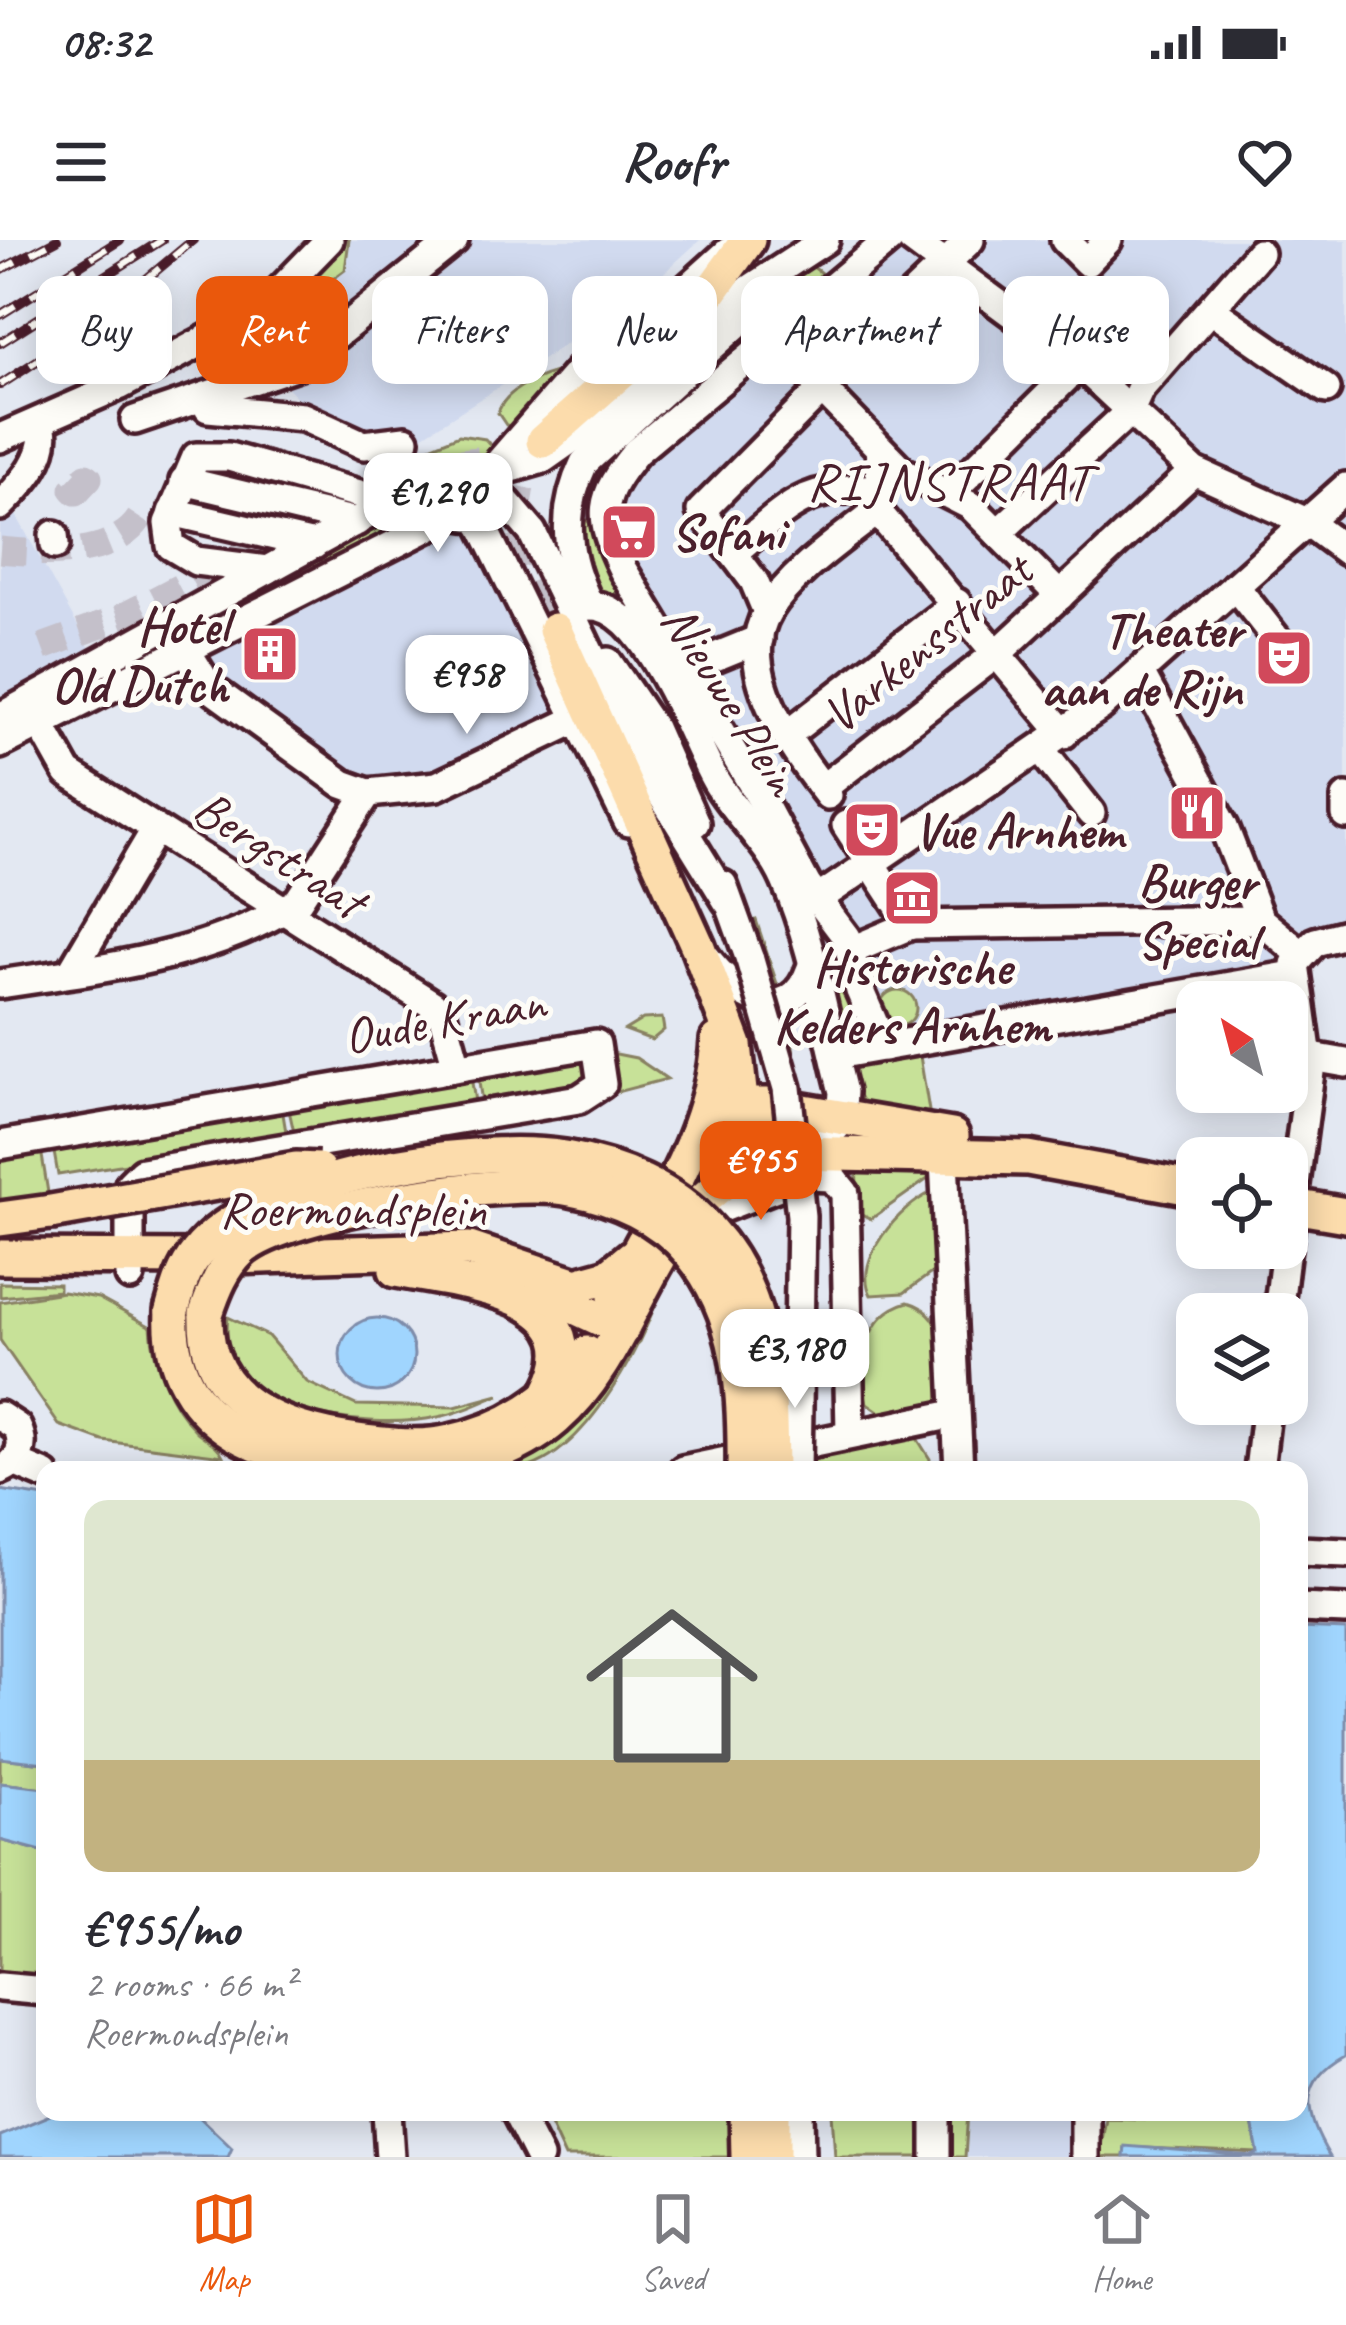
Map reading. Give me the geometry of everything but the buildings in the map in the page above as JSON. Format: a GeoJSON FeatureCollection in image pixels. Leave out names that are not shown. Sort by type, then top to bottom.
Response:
{"type":"FeatureCollection","features":[{"type":"Feature","properties":{"kind":"main road"},"geometry":{"type":"LineString","coordinates":[[543,441],[709,294],[746,240]]}},
{"type":"Feature","properties":{"kind":"main road","name":"Nieuwe Plein"},"geometry":{"type":"LineString","coordinates":[[572,615],[719,1014],[735,1045],[738,1106]]}},
{"type":"Feature","properties":{"kind":"main road","name":"Nieuwe Plein"},"geometry":{"type":"LineString","coordinates":[[613,1324],[634,1256],[698,1135],[715,1078],[719,1014]]}},
{"type":"Feature","properties":{"kind":"main road"},"geometry":{"type":"LineString","coordinates":[[738,1106],[752,1132],[802,1152]]}},
{"type":"Feature","properties":{"kind":"main road"},"geometry":{"type":"LineString","coordinates":[[698,1135],[717,1115],[738,1106],[843,1116],[945,1151]]}},
{"type":"Feature","properties":{"kind":"main road"},"geometry":{"type":"LineString","coordinates":[[756,1461],[766,1356],[750,1295],[725,1251],[682,1205],[621,1172],[562,1158],[485,1156],[306,1186],[236,1218],[197,1252],[182,1276],[215,1367],[244,1402],[267,1418],[311,1434],[419,1447],[450,1442],[513,1419],[548,1395],[613,1324],[682,1225],[728,1181],[802,1152],[1011,1149],[1028,1159],[1176,1185]]}},
{"type":"Feature","properties":{"kind":"main road"},"geometry":{"type":"LineString","coordinates":[[0,1220],[296,1169],[368,1173]]}},
{"type":"Feature","properties":{"kind":"main road"},"geometry":{"type":"LineString","coordinates":[[322,1461],[296,1458],[251,1442],[229,1430],[194,1397],[172,1348],[195,1322],[215,1287],[242,1250],[308,1217],[521,1186],[566,1187],[605,1198],[668,1231],[718,1294],[738,1351],[756,1461]]}},
{"type":"Feature","properties":{"kind":"main road"},"geometry":{"type":"LineString","coordinates":[[1308,1209],[1346,1216]]}},
{"type":"Feature","properties":{"kind":"main road","name":"Roermondsplein"},"geometry":{"type":"LineString","coordinates":[[137,1267],[469,1249],[576,1285],[609,1276],[634,1256]]}},
{"type":"Feature","properties":{"kind":"main road"},"geometry":{"type":"LineString","coordinates":[[0,1257],[137,1267]]}},
{"type":"Feature","properties":{"kind":"main road"},"geometry":{"type":"LineString","coordinates":[[0,1278],[137,1267]]}},
{"type":"Feature","properties":{"kind":"main road","name":"Roermondsplein"},"geometry":{"type":"LineString","coordinates":[[137,1267],[490,1270],[613,1324]]}},
{"type":"Feature","properties":{"kind":"main road"},"geometry":{"type":"LineString","coordinates":[[396,1270],[497,1291],[536,1306],[555,1332],[559,1355],[548,1395]]}},
{"type":"Feature","properties":{"kind":"main road"},"geometry":{"type":"LineString","coordinates":[[482,1461],[548,1426],[602,1369],[613,1324]]}},
{"type":"Feature","properties":{"kind":"street"},"geometry":{"type":"LineString","coordinates":[[0,438],[242,321],[277,297],[329,240]]}},
{"type":"Feature","properties":{"kind":"street"},"geometry":{"type":"LineString","coordinates":[[348,325],[454,240]]}},
{"type":"Feature","properties":{"kind":"street"},"geometry":{"type":"LineString","coordinates":[[0,744],[40,723],[76,684],[130,676],[465,516],[484,476],[581,368],[670,304],[746,240]]}},
{"type":"Feature","properties":{"kind":"street"},"geometry":{"type":"LineString","coordinates":[[848,276],[889,240]]}},
{"type":"Feature","properties":{"kind":"street"},"geometry":{"type":"LineString","coordinates":[[912,240],[1003,308]]}},
{"type":"Feature","properties":{"kind":"street"},"geometry":{"type":"LineString","coordinates":[[932,276],[970,240]]}},
{"type":"Feature","properties":{"kind":"street"},"geometry":{"type":"LineString","coordinates":[[1065,240],[1087,262],[1108,240]]}},
{"type":"Feature","properties":{"kind":"street"},"geometry":{"type":"LineString","coordinates":[[0,717],[76,684],[267,570],[442,477],[484,476],[531,464],[563,446],[750,289],[820,242]]}},
{"type":"Feature","properties":{"kind":"street"},"geometry":{"type":"LineString","coordinates":[[786,276],[820,242]]}},
{"type":"Feature","properties":{"kind":"street"},"geometry":{"type":"LineString","coordinates":[[998,533],[1130,411],[1140,389],[1213,311],[1257,244]]}},
{"type":"Feature","properties":{"kind":"street"},"geometry":{"type":"LineString","coordinates":[[1213,311],[1326,389]]}},
{"type":"Feature","properties":{"kind":"street","name":"Nieuwe Plein"},"geometry":{"type":"LineString","coordinates":[[572,615],[570,497],[592,452],[741,321]]}},
{"type":"Feature","properties":{"kind":"street","name":"Nieuwe Plein"},"geometry":{"type":"LineString","coordinates":[[741,367],[636,452],[614,479],[604,509],[608,539],[622,570],[852,950],[860,992],[884,1047]]}},
{"type":"Feature","properties":{"kind":"street"},"geometry":{"type":"LineString","coordinates":[[135,420],[242,384]]}},
{"type":"Feature","properties":{"kind":"street"},"geometry":{"type":"LineString","coordinates":[[303,417],[307,384]]}},
{"type":"Feature","properties":{"kind":"street"},"geometry":{"type":"LineString","coordinates":[[814,384],[881,450],[998,533],[1060,596]]}},
{"type":"Feature","properties":{"kind":"street"},"geometry":{"type":"LineString","coordinates":[[683,670],[763,626],[804,571],[881,508],[936,489],[1057,384]]}},
{"type":"Feature","properties":{"kind":"street"},"geometry":{"type":"LineString","coordinates":[[1101,384],[1194,471],[1307,522],[1346,551]]}},
{"type":"Feature","properties":{"kind":"street"},"geometry":{"type":"LineString","coordinates":[[820,391],[701,512],[754,581],[763,626],[765,693],[788,734],[957,603]]}},
{"type":"Feature","properties":{"kind":"street"},"geometry":{"type":"LineString","coordinates":[[204,397],[208,409],[303,417],[364,445],[405,440]]}},
{"type":"Feature","properties":{"kind":"street"},"geometry":{"type":"LineString","coordinates":[[0,506],[39,456],[44,441],[40,422]]}},
{"type":"Feature","properties":{"kind":"street"},"geometry":{"type":"LineString","coordinates":[[881,450],[881,508]]}},
{"type":"Feature","properties":{"kind":"street"},"geometry":{"type":"LineString","coordinates":[[267,570],[178,553],[167,536],[181,489],[203,454],[229,457],[355,522]]}},
{"type":"Feature","properties":{"kind":"street","name":"Varkensstraat"},"geometry":{"type":"LineString","coordinates":[[788,734],[825,792],[1000,651],[1194,471]]}},
{"type":"Feature","properties":{"kind":"street","name":"Nieuwe Plein"},"geometry":{"type":"LineString","coordinates":[[484,476],[532,532],[572,615],[652,728],[750,960],[787,1088],[801,1216],[797,1461]]}},
{"type":"Feature","properties":{"kind":"street"},"geometry":{"type":"LineString","coordinates":[[818,899],[1053,742],[1140,673],[1346,487]]}},
{"type":"Feature","properties":{"kind":"street"},"geometry":{"type":"LineString","coordinates":[[733,554],[801,496],[831,488],[881,508],[1000,651],[1091,813]]}},
{"type":"Feature","properties":{"kind":"street"},"geometry":{"type":"LineString","coordinates":[[181,489],[355,522]]}},
{"type":"Feature","properties":{"kind":"street","name":"Nieuwe Plein"},"geometry":{"type":"LineString","coordinates":[[465,516],[618,806],[662,862]]}},
{"type":"Feature","properties":{"kind":"street"},"geometry":{"type":"LineString","coordinates":[[1235,586],[1282,646]]}},
{"type":"Feature","properties":{"kind":"street","name":"Nieuwe Plein"},"geometry":{"type":"LineString","coordinates":[[572,615],[622,616],[646,643],[717,784],[784,878],[836,1054],[843,1116]]}},
{"type":"Feature","properties":{"kind":"street"},"geometry":{"type":"LineString","coordinates":[[185,648],[209,687],[343,784],[368,794],[437,787],[575,720]]}},
{"type":"Feature","properties":{"kind":"street"},"geometry":{"type":"LineString","coordinates":[[1140,673],[1224,827],[1260,920],[1297,965],[1299,981]]}},
{"type":"Feature","properties":{"kind":"street","name":"Bergstraat"},"geometry":{"type":"LineString","coordinates":[[40,723],[68,773],[433,1005],[443,1017],[457,1067]]}},
{"type":"Feature","properties":{"kind":"street"},"geometry":{"type":"LineString","coordinates":[[0,984],[225,940],[283,911],[298,902],[368,794]]}},
{"type":"Feature","properties":{"kind":"street"},"geometry":{"type":"LineString","coordinates":[[1346,798],[1346,815]]}},
{"type":"Feature","properties":{"kind":"street"},"geometry":{"type":"LineString","coordinates":[[846,825],[911,925]]}},
{"type":"Feature","properties":{"kind":"street"},"geometry":{"type":"LineString","coordinates":[[71,972],[155,830]]}},
{"type":"Feature","properties":{"kind":"street"},"geometry":{"type":"LineString","coordinates":[[852,950],[911,925],[1260,920]]}},
{"type":"Feature","properties":{"kind":"street"},"geometry":{"type":"LineString","coordinates":[[836,1054],[1297,965],[1315,942],[1346,934]]}},
{"type":"Feature","properties":{"kind":"street"},"geometry":{"type":"LineString","coordinates":[[698,947],[728,983],[760,1002],[790,999],[805,984],[811,968]]}},
{"type":"Feature","properties":{"kind":"street","name":"Oude Kraan"},"geometry":{"type":"LineString","coordinates":[[0,1144],[596,1044],[602,1084],[579,1100],[149,1168],[130,1184],[137,1267]]}},
{"type":"Feature","properties":{"kind":"street"},"geometry":{"type":"LineString","coordinates":[[1308,1056],[1346,1063]]}},
{"type":"Feature","properties":{"kind":"street"},"geometry":{"type":"LineString","coordinates":[[802,1152],[832,1136],[843,1116]]}},
{"type":"Feature","properties":{"kind":"street"},"geometry":{"type":"LineString","coordinates":[[945,1151],[958,1461]]}},
{"type":"Feature","properties":{"kind":"street"},"geometry":{"type":"LineString","coordinates":[[682,1225],[805,1176],[832,1177],[845,1193],[850,1432]]}},
{"type":"Feature","properties":{"kind":"street"},"geometry":{"type":"LineString","coordinates":[[765,1461],[850,1432],[954,1414]]}},
{"type":"Feature","properties":{"kind":"street"},"geometry":{"type":"LineString","coordinates":[[0,1416],[21,1435],[7,1466]]}},
{"type":"Feature","properties":{"kind":"street"},"geometry":{"type":"LineString","coordinates":[[1260,1461],[1264,1425]]}},
{"type":"Feature","properties":{"kind":"street"},"geometry":{"type":"LineString","coordinates":[[1308,1551],[1346,1553]]}},
{"type":"Feature","properties":{"kind":"street"},"geometry":{"type":"LineString","coordinates":[[1308,1608],[1346,1610]]}},
{"type":"Feature","properties":{"kind":"street"},"geometry":{"type":"LineString","coordinates":[[0,1987],[36,1989]]}},
{"type":"Feature","properties":{"kind":"street"},"geometry":{"type":"LineString","coordinates":[[388,2121],[390,2157]]}},
{"type":"Feature","properties":{"kind":"street"},"geometry":{"type":"LineString","coordinates":[[520,2121],[539,2157]]}},
{"type":"Feature","properties":{"kind":"street"},"geometry":{"type":"LineString","coordinates":[[936,2121],[936,2157]]}},
{"type":"Feature","properties":{"kind":"street"},"geometry":{"type":"LineString","coordinates":[[1084,2157],[1085,2121]]}},
{"type":"Feature","properties":{"kind":"street"},"geometry":{"type":"LineString","coordinates":[[770,2128],[800,2157]]}},
{"type":"Feature","properties":{"kind":"shaded area"},"geometry":{"type":"Polygon","coordinates":[[[337,240],[700,240],[660,276],[572,276],[572,340],[548,355],[548,276],[372,276],[372,384],[503,384],[408,445],[325,427],[284,384],[348,384],[348,276],[300,276],[337,240]]]}},
{"type":"Feature","properties":{"kind":"shaded area"},"geometry":{"type":"Polygon","coordinates":[[[879,240],[1346,240],[1346,925],[1303,935],[1274,971],[1218,981],[1176,981],[1176,989],[846,1048],[799,900],[578,566],[584,481],[688,384],[717,384],[719,355],[741,351],[741,384],[979,384],[979,276],[834,276],[879,240]]]}},
{"type":"Feature","properties":{"kind":"shaded area"},"geometry":{"type":"Polygon","coordinates":[[[0,486],[107,679],[0,735],[0,486]]]}},
{"type":"Feature","properties":{"kind":"shaded area"},"geometry":{"type":"Polygon","coordinates":[[[446,528],[471,531],[563,716],[450,774],[375,784],[339,773],[216,688],[203,654],[446,528]]]}},
{"type":"Feature","properties":{"kind":"shaded area"},"geometry":{"type":"Polygon","coordinates":[[[967,2121],[1252,2121],[1260,2157],[965,2157],[967,2121]]]}},
{"type":"Feature","properties":{"kind":"green space"},"geometry":{"type":"Polygon","coordinates":[[[337,240],[349,240],[345,270],[337,276],[303,276],[337,240]]]}},
{"type":"Feature","properties":{"kind":"green space"},"geometry":{"type":"Polygon","coordinates":[[[812,266],[821,273],[819,276],[795,276],[812,266]]]}},
{"type":"Feature","properties":{"kind":"green space"},"geometry":{"type":"Polygon","coordinates":[[[566,370],[517,428],[506,425],[498,413],[502,404],[527,384],[548,384],[548,375],[566,370]]]}},
{"type":"Feature","properties":{"kind":"green space"},"geometry":{"type":"Polygon","coordinates":[[[459,435],[485,439],[496,451],[481,463],[420,471],[412,467],[416,453],[459,435]]]}},
{"type":"Feature","properties":{"kind":"green space"},"geometry":{"type":"Polygon","coordinates":[[[410,509],[414,520],[130,666],[125,657],[410,509]]]}},
{"type":"Feature","properties":{"kind":"green space"},"geometry":{"type":"Polygon","coordinates":[[[581,515],[601,538],[609,558],[618,588],[611,601],[602,601],[583,570],[581,515]]]}},
{"type":"Feature","properties":{"kind":"green space"},"geometry":{"type":"Polygon","coordinates":[[[756,920],[790,1023],[801,1109],[776,998],[749,923],[756,920]]]}},
{"type":"Feature","properties":{"kind":"green space"},"geometry":{"type":"Polygon","coordinates":[[[837,990],[849,997],[863,1025],[858,1029],[837,1025],[837,990]]]}},
{"type":"Feature","properties":{"kind":"green space"},"geometry":{"type":"Polygon","coordinates":[[[898,990],[910,996],[916,1008],[910,1020],[898,1026],[886,1020],[880,1008],[886,996],[898,990]]]}},
{"type":"Feature","properties":{"kind":"green space"},"geometry":{"type":"Polygon","coordinates":[[[662,1018],[664,1030],[652,1040],[625,1030],[643,1019],[662,1018]]]}},
{"type":"Feature","properties":{"kind":"green space"},"geometry":{"type":"Polygon","coordinates":[[[919,1050],[930,1117],[865,1106],[851,1081],[859,1062],[919,1050]]]}},
{"type":"Feature","properties":{"kind":"green space"},"geometry":{"type":"Polygon","coordinates":[[[584,1052],[592,1085],[483,1109],[477,1069],[584,1052]]]}},
{"type":"Feature","properties":{"kind":"green space"},"geometry":{"type":"Polygon","coordinates":[[[611,1053],[636,1058],[667,1079],[617,1092],[611,1053]]]}},
{"type":"Feature","properties":{"kind":"green space"},"geometry":{"type":"Polygon","coordinates":[[[470,1070],[476,1108],[295,1137],[287,1101],[470,1070]]]}},
{"type":"Feature","properties":{"kind":"green space"},"geometry":{"type":"Polygon","coordinates":[[[281,1102],[287,1138],[58,1175],[54,1152],[67,1150],[66,1138],[281,1102]]]}},
{"type":"Feature","properties":{"kind":"green space"},"geometry":{"type":"Polygon","coordinates":[[[40,1143],[49,1199],[0,1214],[0,1156],[40,1143]]]}},
{"type":"Feature","properties":{"kind":"green space"},"geometry":{"type":"Polygon","coordinates":[[[856,1161],[931,1163],[932,1176],[871,1219],[858,1212],[856,1161]]]}},
{"type":"Feature","properties":{"kind":"green space"},"geometry":{"type":"Polygon","coordinates":[[[932,1192],[937,1194],[941,1266],[904,1293],[871,1295],[868,1266],[874,1250],[894,1221],[932,1192]]]}},
{"type":"Feature","properties":{"kind":"green space"},"geometry":{"type":"Polygon","coordinates":[[[668,1267],[647,1324],[611,1391],[564,1447],[543,1461],[524,1461],[556,1439],[599,1395],[668,1267]]]}},
{"type":"Feature","properties":{"kind":"green space"},"geometry":{"type":"Polygon","coordinates":[[[0,1283],[59,1284],[59,1291],[0,1297],[0,1283]]]}},
{"type":"Feature","properties":{"kind":"green space"},"geometry":{"type":"Polygon","coordinates":[[[63,1292],[98,1298],[151,1327],[170,1396],[186,1420],[223,1456],[103,1441],[59,1425],[0,1340],[0,1302],[63,1292]]]}},
{"type":"Feature","properties":{"kind":"green space"},"geometry":{"type":"Polygon","coordinates":[[[908,1302],[932,1318],[939,1330],[944,1358],[942,1402],[884,1415],[867,1403],[864,1356],[873,1329],[893,1308],[908,1302]]]}},
{"type":"Feature","properties":{"kind":"green space"},"geometry":{"type":"Polygon","coordinates":[[[228,1317],[268,1336],[307,1382],[356,1405],[455,1407],[499,1395],[454,1413],[408,1421],[337,1418],[302,1409],[270,1396],[245,1376],[230,1350],[228,1317]]]}},
{"type":"Feature","properties":{"kind":"green space"},"geometry":{"type":"Polygon","coordinates":[[[913,1432],[930,1459],[930,1461],[764,1461],[913,1432]]]}},
{"type":"Feature","properties":{"kind":"green space"},"geometry":{"type":"Polygon","coordinates":[[[0,1758],[36,1762],[36,1787],[0,1783],[0,1758]]]}},
{"type":"Feature","properties":{"kind":"green space"},"geometry":{"type":"Polygon","coordinates":[[[0,1840],[36,1850],[36,1974],[0,1971],[0,1840]]]}},
{"type":"Feature","properties":{"kind":"green space"},"geometry":{"type":"Polygon","coordinates":[[[548,2121],[730,2121],[731,2157],[565,2157],[548,2121]]]}},
{"type":"Feature","properties":{"kind":"green space"},"geometry":{"type":"Polygon","coordinates":[[[833,2121],[919,2121],[920,2157],[835,2157],[833,2121]]]}},
{"type":"Feature","properties":{"kind":"green space"},"geometry":{"type":"Polygon","coordinates":[[[946,2121],[967,2121],[965,2157],[946,2157],[946,2121]]]}},
{"type":"Feature","properties":{"kind":"green space"},"geometry":{"type":"Polygon","coordinates":[[[1105,2121],[1252,2121],[1258,2153],[1125,2147],[1124,2157],[1099,2157],[1105,2121]]]}},
{"type":"Feature","properties":{"kind":"water"},"geometry":{"type":"Polygon","coordinates":[[[377,1318],[391,1320],[403,1329],[412,1341],[412,1369],[403,1381],[391,1390],[377,1392],[363,1390],[351,1381],[342,1369],[340,1355],[342,1341],[351,1329],[363,1320],[377,1318]]]}},
{"type":"Feature","properties":{"kind":"water"},"geometry":{"type":"Polygon","coordinates":[[[0,1490],[36,1496],[36,1762],[0,1758],[0,1490]]]}},
{"type":"Feature","properties":{"kind":"water"},"geometry":{"type":"Polygon","coordinates":[[[1308,1628],[1346,1630],[1346,2055],[1319,2076],[1310,2100],[1315,2127],[1330,2157],[1124,2157],[1125,2146],[1258,2153],[1252,2121],[1308,2121],[1308,1628]]]}},
{"type":"Feature","properties":{"kind":"water"},"geometry":{"type":"Polygon","coordinates":[[[0,1783],[36,1787],[36,1850],[0,1840],[0,1783]]]}},
{"type":"Feature","properties":{"kind":"water"},"geometry":{"type":"Polygon","coordinates":[[[36,2121],[204,2121],[232,2148],[228,2157],[0,2157],[0,2136],[36,2121]]]}},
{"type":"Feature","properties":{"kind":"tunnel"},"geometry":{"type":"LineString","coordinates":[[541,443],[526,465],[515,512],[524,559],[555,630]]}},
{"type":"Feature","properties":{"kind":"tunnel"},"geometry":{"type":"LineString","coordinates":[[42,647],[120,618],[387,480],[437,465],[517,455]]}},
{"type":"Feature","properties":{"kind":"tunnel"},"geometry":{"type":"LineString","coordinates":[[86,476],[89,478],[76,492],[73,489],[86,476]]}},
{"type":"Feature","properties":{"kind":"tunnel"},"geometry":{"type":"LineString","coordinates":[[0,550],[57,552],[97,547],[129,530],[141,516]]}},
{"type":"Feature","properties":{"kind":"railway"},"geometry":{"type":"LineString","coordinates":[[0,270],[57,240]]}},
{"type":"Feature","properties":{"kind":"railway"},"geometry":{"type":"LineString","coordinates":[[0,315],[120,240]]}},
{"type":"Feature","properties":{"kind":"railway"},"geometry":{"type":"LineString","coordinates":[[0,343],[162,240]]}},
{"type":"Feature","properties":{"kind":"railway"},"geometry":{"type":"LineString","coordinates":[[0,385],[89,327],[193,240]]}},
{"type":"Feature","properties":{"kind":"place","name":"Sofani"},"geometry":{"type":"Point","coordinates":[629,532]}},
{"type":"Feature","properties":{"kind":"place","name":"Hotel Old Dutch"},"geometry":{"type":"Point","coordinates":[270,654]}},
{"type":"Feature","properties":{"kind":"place","name":"Theater aan de Rijn"},"geometry":{"type":"Point","coordinates":[1284,658]}},
{"type":"Feature","properties":{"kind":"place","name":"Burger Special"},"geometry":{"type":"Point","coordinates":[1197,813]}},
{"type":"Feature","properties":{"kind":"place","name":"Vue Arnhem"},"geometry":{"type":"Point","coordinates":[872,830]}},
{"type":"Feature","properties":{"kind":"place","name":"Historische Kelders Arnhem"},"geometry":{"type":"Point","coordinates":[912,898]}},
{"type":"Feature","properties":{"kind":"district","name":"RIJNSTRAAT"},"geometry":{"type":"Point","coordinates":[950,480]}}]}
